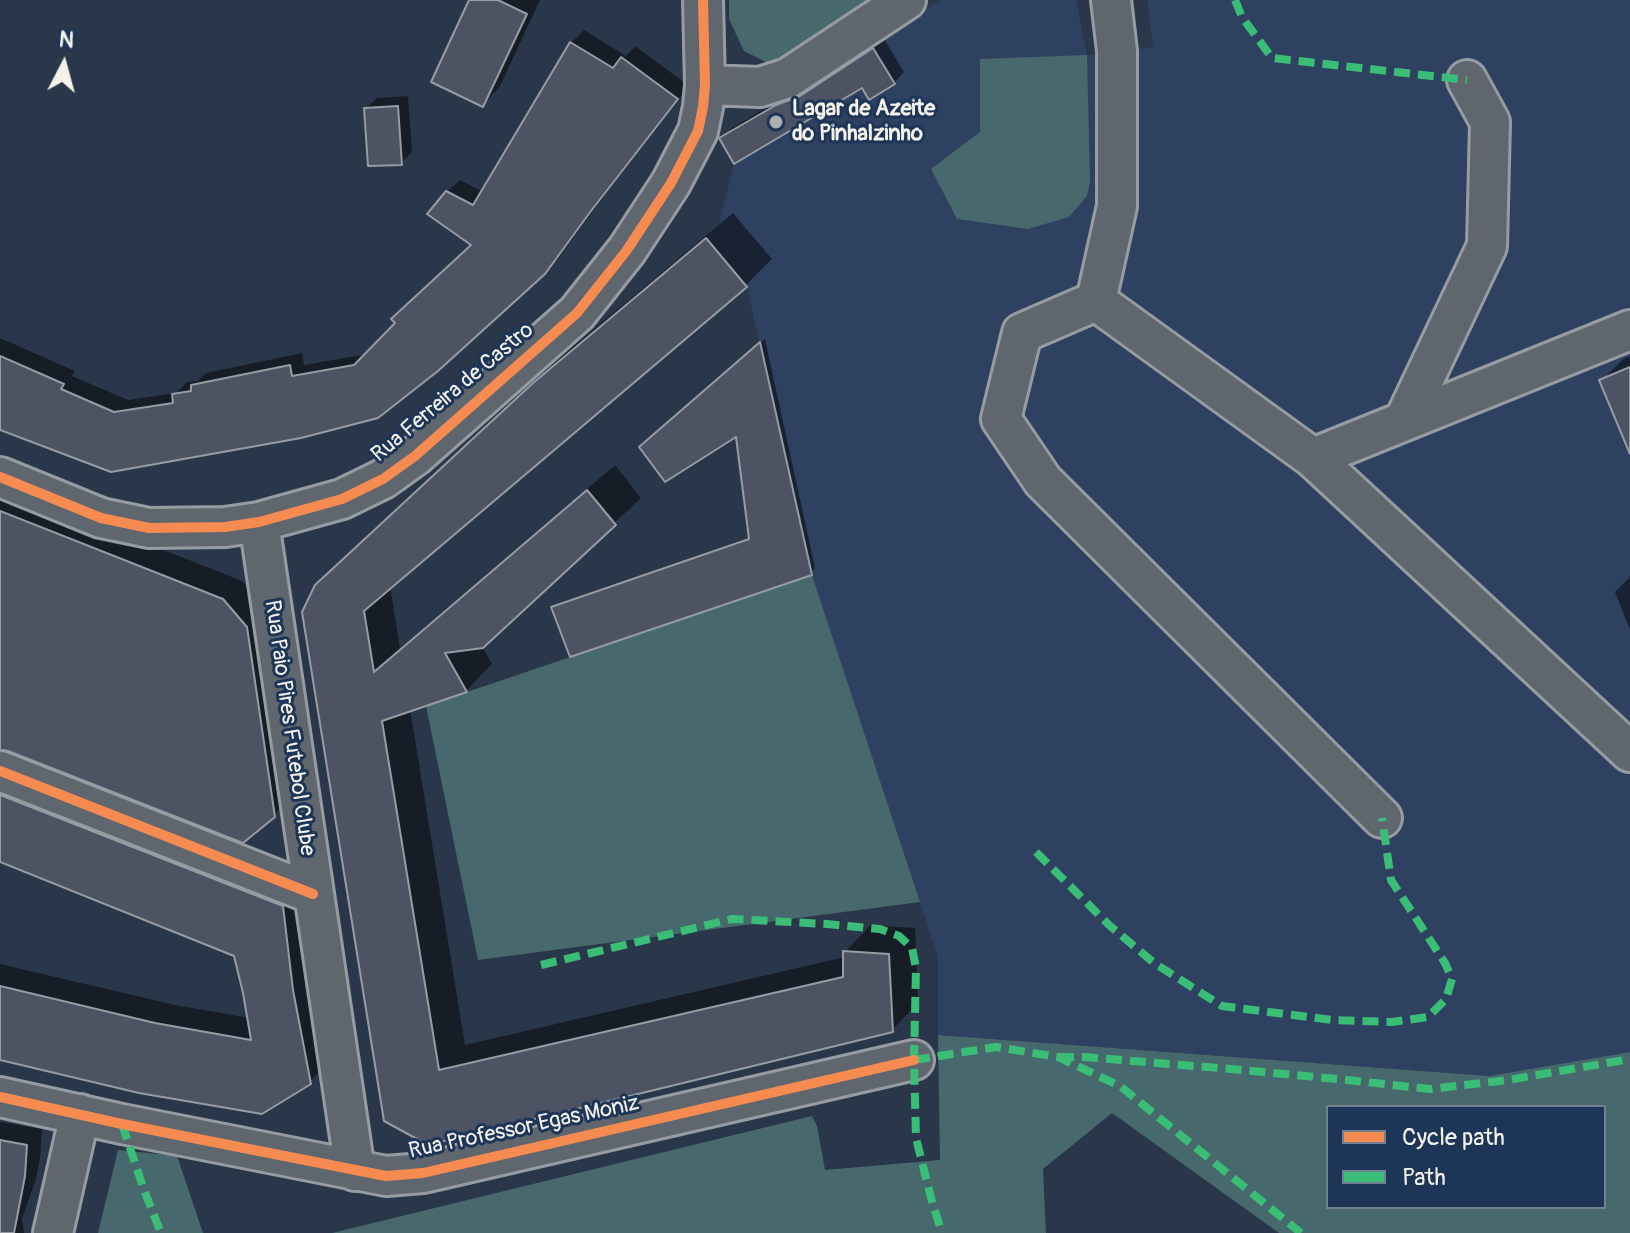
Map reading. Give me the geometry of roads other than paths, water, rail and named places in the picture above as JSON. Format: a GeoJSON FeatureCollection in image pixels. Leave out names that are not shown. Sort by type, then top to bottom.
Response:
{"type":"FeatureCollection","features":[{"type":"Feature","properties":{"kind":"street","name":"Rua Ferreira de Castro"},"geometry":{"type":"LineString","coordinates":[[0,477],[101,518],[149,528],[225,527],[259,522],[342,499],[383,479],[415,456],[577,313],[627,250],[671,183],[698,131],[705,85],[703,0]]}},
{"type":"Feature","properties":{"kind":"street"},"geometry":{"type":"LineString","coordinates":[[705,85],[760,87],[788,78],[906,0]]}},
{"type":"Feature","properties":{"kind":"street"},"geometry":{"type":"LineString","coordinates":[[1096,301],[1117,206],[1117,51],[1108,5]]}},
{"type":"Feature","properties":{"kind":"street"},"geometry":{"type":"LineString","coordinates":[[1404,421],[1487,246],[1490,122],[1467,80]]}},
{"type":"Feature","properties":{"kind":"street"},"geometry":{"type":"LineString","coordinates":[[1096,301],[1313,458],[1630,752]]}},
{"type":"Feature","properties":{"kind":"street"},"geometry":{"type":"LineString","coordinates":[[1096,301],[1022,333],[1001,419],[1043,481],[1382,818]]}},
{"type":"Feature","properties":{"kind":"street"},"geometry":{"type":"LineString","coordinates":[[1313,458],[1630,330]]}},
{"type":"Feature","properties":{"kind":"street","name":"Rua Paio Pires Futebol Clube"},"geometry":{"type":"LineString","coordinates":[[259,522],[355,1171]]}},
{"type":"Feature","properties":{"kind":"street"},"geometry":{"type":"LineString","coordinates":[[0,771],[313,894]]}},
{"type":"Feature","properties":{"kind":"street","name":"Rua Professor Egas Moniz"},"geometry":{"type":"LineString","coordinates":[[0,1097],[386,1176],[423,1173],[914,1060]]}},
{"type":"Feature","properties":{"kind":"street"},"geometry":{"type":"LineString","coordinates":[[53,1233],[80,1114]]}},
{"type":"Feature","properties":{"kind":"place","name":"Lagar de Azeite do Pinhalzinho"},"geometry":{"type":"Point","coordinates":[776,122]}}]}
